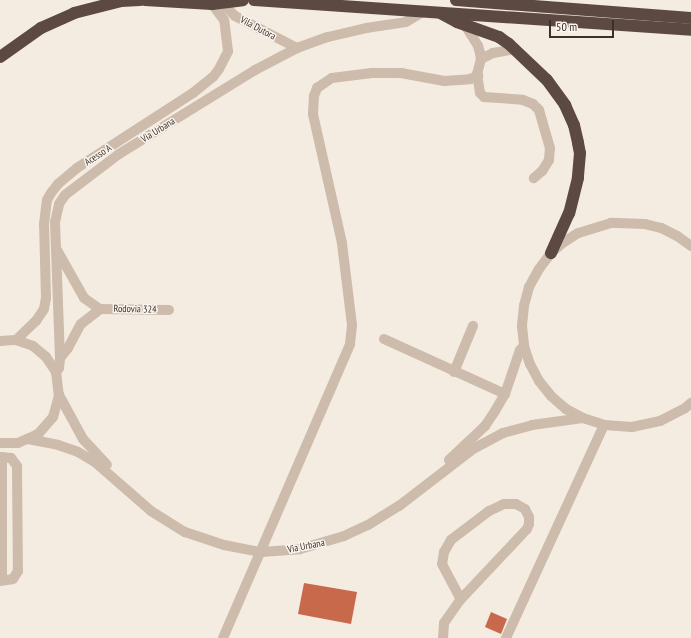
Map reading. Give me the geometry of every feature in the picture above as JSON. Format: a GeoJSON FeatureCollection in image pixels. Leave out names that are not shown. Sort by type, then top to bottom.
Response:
{"type":"FeatureCollection","features":[{"type":"Feature","properties":{"kind":"highway"},"geometry":{"type":"LineString","coordinates":[[0,57],[36,32],[74,13],[121,1],[140,0]]}},
{"type":"Feature","properties":{"kind":"highway"},"geometry":{"type":"LineString","coordinates":[[145,0],[217,4],[243,0]]}},
{"type":"Feature","properties":{"kind":"highway"},"geometry":{"type":"LineString","coordinates":[[254,0],[691,30]]}},
{"type":"Feature","properties":{"kind":"highway"},"geometry":{"type":"LineString","coordinates":[[456,0],[691,18]]}},
{"type":"Feature","properties":{"kind":"highway"},"geometry":{"type":"LineString","coordinates":[[438,12],[465,25],[499,37],[516,49],[560,95],[574,125],[579,148],[578,178],[569,213],[551,253]]}},
{"type":"Feature","properties":{"kind":"street","name":"Vila Dutora"},"geometry":{"type":"LineString","coordinates":[[217,4],[235,16],[297,48]]}},
{"type":"Feature","properties":{"kind":"street","name":"Acesso A"},"geometry":{"type":"LineString","coordinates":[[16,340],[36,321],[44,309],[46,298],[44,224],[47,200],[50,192],[77,168],[193,93],[213,77],[222,64],[228,51],[224,20],[217,4]]}},
{"type":"Feature","properties":{"kind":"street","name":"Via Urbana"},"geometry":{"type":"LineString","coordinates":[[56,372],[60,358],[55,247],[56,214],[59,204],[65,194],[119,154],[249,74],[297,48],[328,37],[366,28],[406,22],[424,11]]}},
{"type":"Feature","properties":{"kind":"street"},"geometry":{"type":"LineString","coordinates":[[465,25],[478,46],[481,59],[478,76],[480,93],[484,97],[524,100],[533,104],[538,110],[550,148],[549,160],[542,171],[534,178]]}},
{"type":"Feature","properties":{"kind":"street"},"geometry":{"type":"LineString","coordinates":[[481,59],[493,53],[516,49]]}},
{"type":"Feature","properties":{"kind":"street"},"geometry":{"type":"LineString","coordinates":[[223,638],[348,352],[352,334],[342,243],[313,114],[314,96],[317,88],[332,78],[372,73],[401,73],[444,81],[470,79],[478,76]]}},
{"type":"Feature","properties":{"kind":"street"},"geometry":{"type":"LineString","coordinates":[[689,406],[660,421],[632,427],[604,425],[583,418],[566,409],[539,381],[530,364],[524,346],[522,326],[524,306],[529,287],[539,269],[551,253],[578,233],[594,227],[616,223],[645,224],[661,228],[677,236],[691,246]]}},
{"type":"Feature","properties":{"kind":"street"},"geometry":{"type":"LineString","coordinates":[[55,247],[84,298],[100,309],[81,324],[68,348],[60,358]]}},
{"type":"Feature","properties":{"kind":"street","name":"Rodovia 324"},"geometry":{"type":"LineString","coordinates":[[100,309],[169,310]]}},
{"type":"Feature","properties":{"kind":"street"},"geometry":{"type":"LineString","coordinates":[[454,372],[473,326]]}},
{"type":"Feature","properties":{"kind":"street"},"geometry":{"type":"LineString","coordinates":[[384,339],[505,394]]}},
{"type":"Feature","properties":{"kind":"street"},"geometry":{"type":"LineString","coordinates":[[0,341],[16,340],[33,346],[46,357],[56,372],[60,395],[58,406],[50,421],[38,434],[28,440],[18,443],[0,443]]}},
{"type":"Feature","properties":{"kind":"street","name":"Via Urbana"},"geometry":{"type":"LineString","coordinates":[[60,395],[86,442],[121,478],[154,508],[170,518],[211,538],[262,549],[318,540],[347,530],[369,520],[394,504],[454,456],[485,426],[505,394],[520,350],[524,346]]}},
{"type":"Feature","properties":{"kind":"street","name":"Via Urbana"},"geometry":{"type":"LineString","coordinates":[[28,440],[58,445],[78,452],[96,463],[151,511],[185,532],[224,545],[262,549],[300,549],[344,536],[368,525],[399,506],[473,449],[503,433],[532,425],[583,418]]}},
{"type":"Feature","properties":{"kind":"street"},"geometry":{"type":"LineString","coordinates":[[506,638],[604,425]]}},
{"type":"Feature","properties":{"kind":"street"},"geometry":{"type":"LineString","coordinates":[[78,452],[86,442]]}},
{"type":"Feature","properties":{"kind":"street"},"geometry":{"type":"LineString","coordinates":[[1,457],[11,458],[17,466],[18,549],[16,576],[13,579],[1,581],[1,457]]}},
{"type":"Feature","properties":{"kind":"street"},"geometry":{"type":"LineString","coordinates":[[443,638],[444,623],[461,599],[527,529],[529,517],[525,509],[516,504],[504,504],[489,511],[451,540],[444,552],[442,564],[461,599]]}},
{"type":"Feature","properties":{"kind":"building"},"geometry":{"type":"Polygon","coordinates":[[[304,583],[357,592],[351,624],[298,614],[304,583]]]}},
{"type":"Feature","properties":{"kind":"building"},"geometry":{"type":"Polygon","coordinates":[[[491,612],[507,619],[501,634],[485,627],[491,612]]]}}]}
